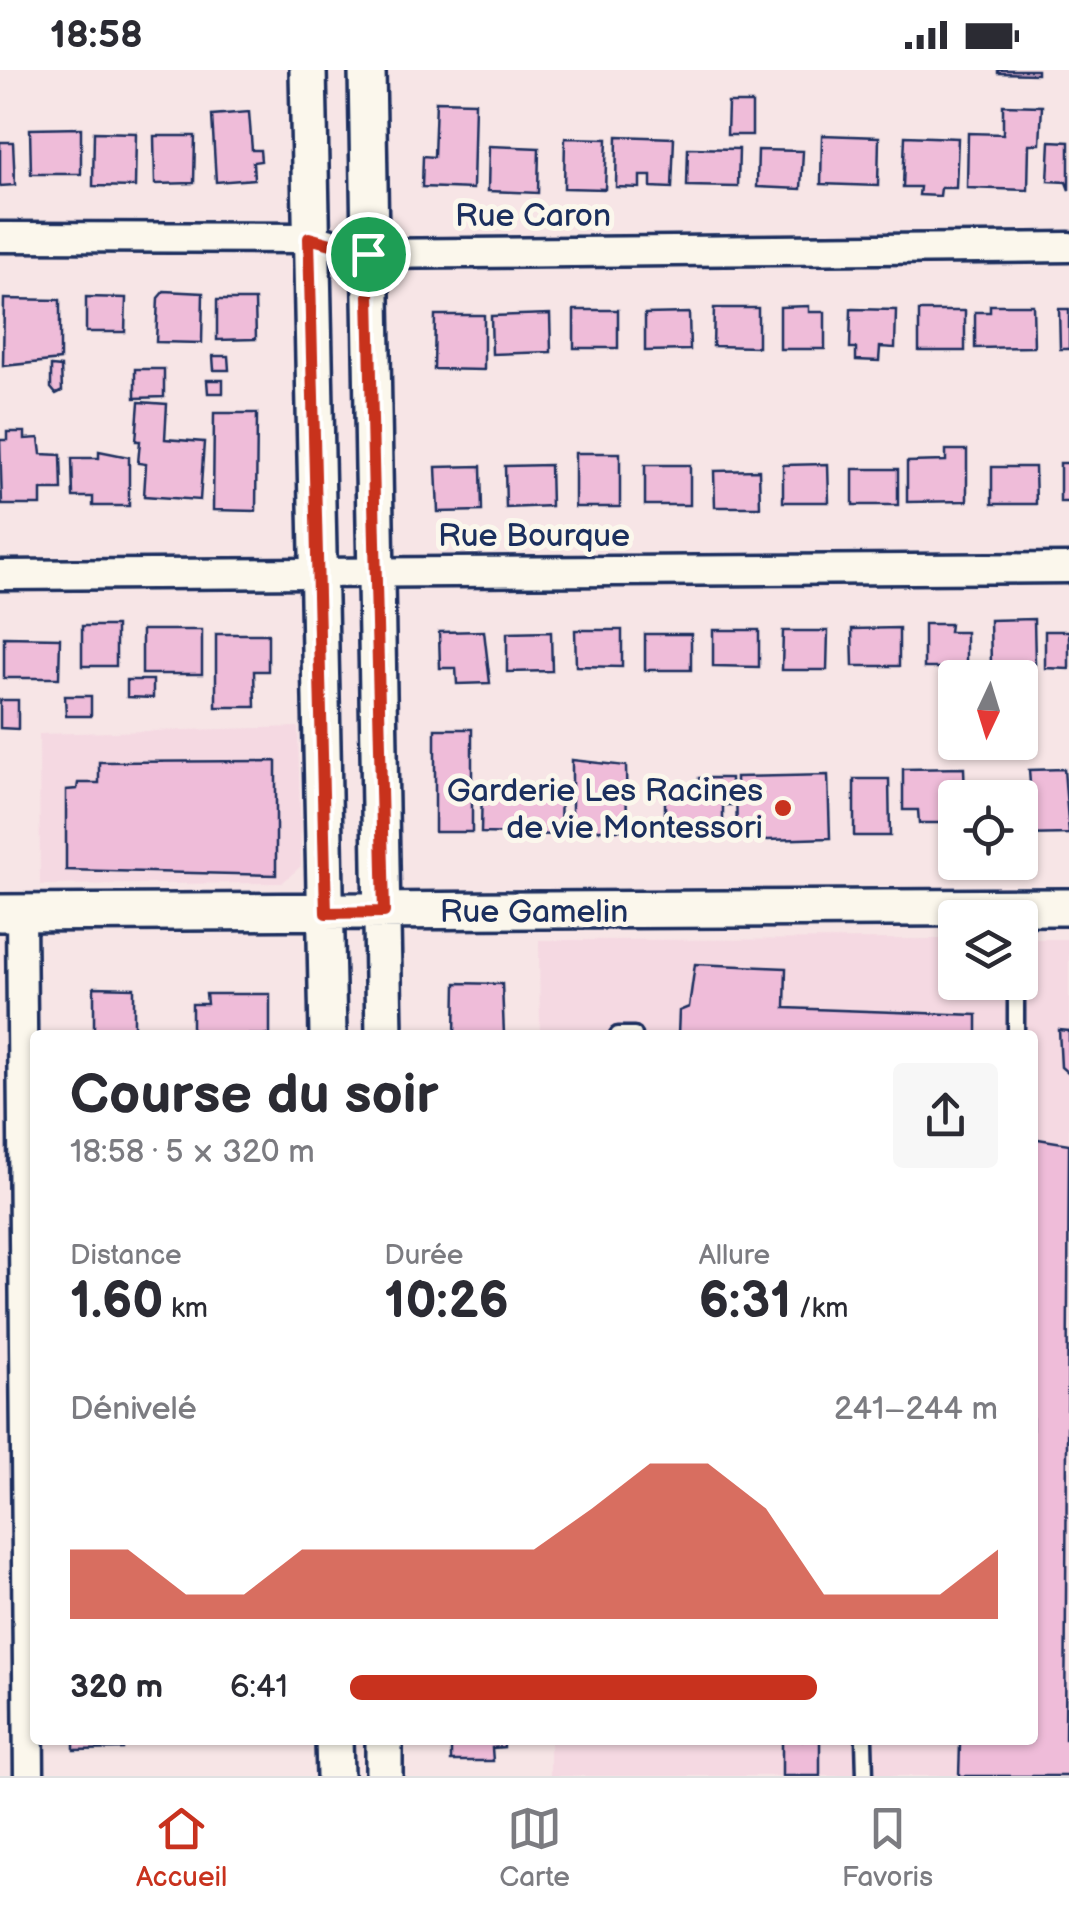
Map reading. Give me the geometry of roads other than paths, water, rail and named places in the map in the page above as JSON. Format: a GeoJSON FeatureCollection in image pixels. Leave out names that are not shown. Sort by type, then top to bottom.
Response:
{"type":"FeatureCollection","features":[{"type":"Feature","properties":{"kind":"street"},"geometry":{"type":"LineString","coordinates":[[308,70],[328,1030]]}},
{"type":"Feature","properties":{"kind":"street"},"geometry":{"type":"LineString","coordinates":[[367,70],[384,1030]]}},
{"type":"Feature","properties":{"kind":"street","name":"Rue Caron"},"geometry":{"type":"LineString","coordinates":[[0,237],[309,238],[368,254],[1069,247]]}},
{"type":"Feature","properties":{"kind":"street","name":"Rue Bourque"},"geometry":{"type":"LineString","coordinates":[[0,575],[1069,568]]}},
{"type":"Feature","properties":{"kind":"street","name":"Rue Gamelin"},"geometry":{"type":"LineString","coordinates":[[1038,910],[1069,907]]}},
{"type":"Feature","properties":{"kind":"street","name":"Rue Gamelin"},"geometry":{"type":"LineString","coordinates":[[10,913],[938,912]]}},
{"type":"Feature","properties":{"kind":"street"},"geometry":{"type":"LineString","coordinates":[[10,913],[29,1776]]}},
{"type":"Feature","properties":{"kind":"street"},"geometry":{"type":"LineString","coordinates":[[334,1745],[335,1776]]}},
{"type":"Feature","properties":{"kind":"street"},"geometry":{"type":"LineString","coordinates":[[384,1745],[384,1776]]}},
{"type":"Feature","properties":{"kind":"lane"},"geometry":{"type":"LineString","coordinates":[[1016,1000],[1016,1030]]}},
{"type":"Feature","properties":{"kind":"lane"},"geometry":{"type":"LineString","coordinates":[[864,1745],[865,1776]]}},
{"type":"Feature","properties":{"kind":"place","name":"Garderie Les Racines de vie Montessori"},"geometry":{"type":"Point","coordinates":[783,808]}}]}
